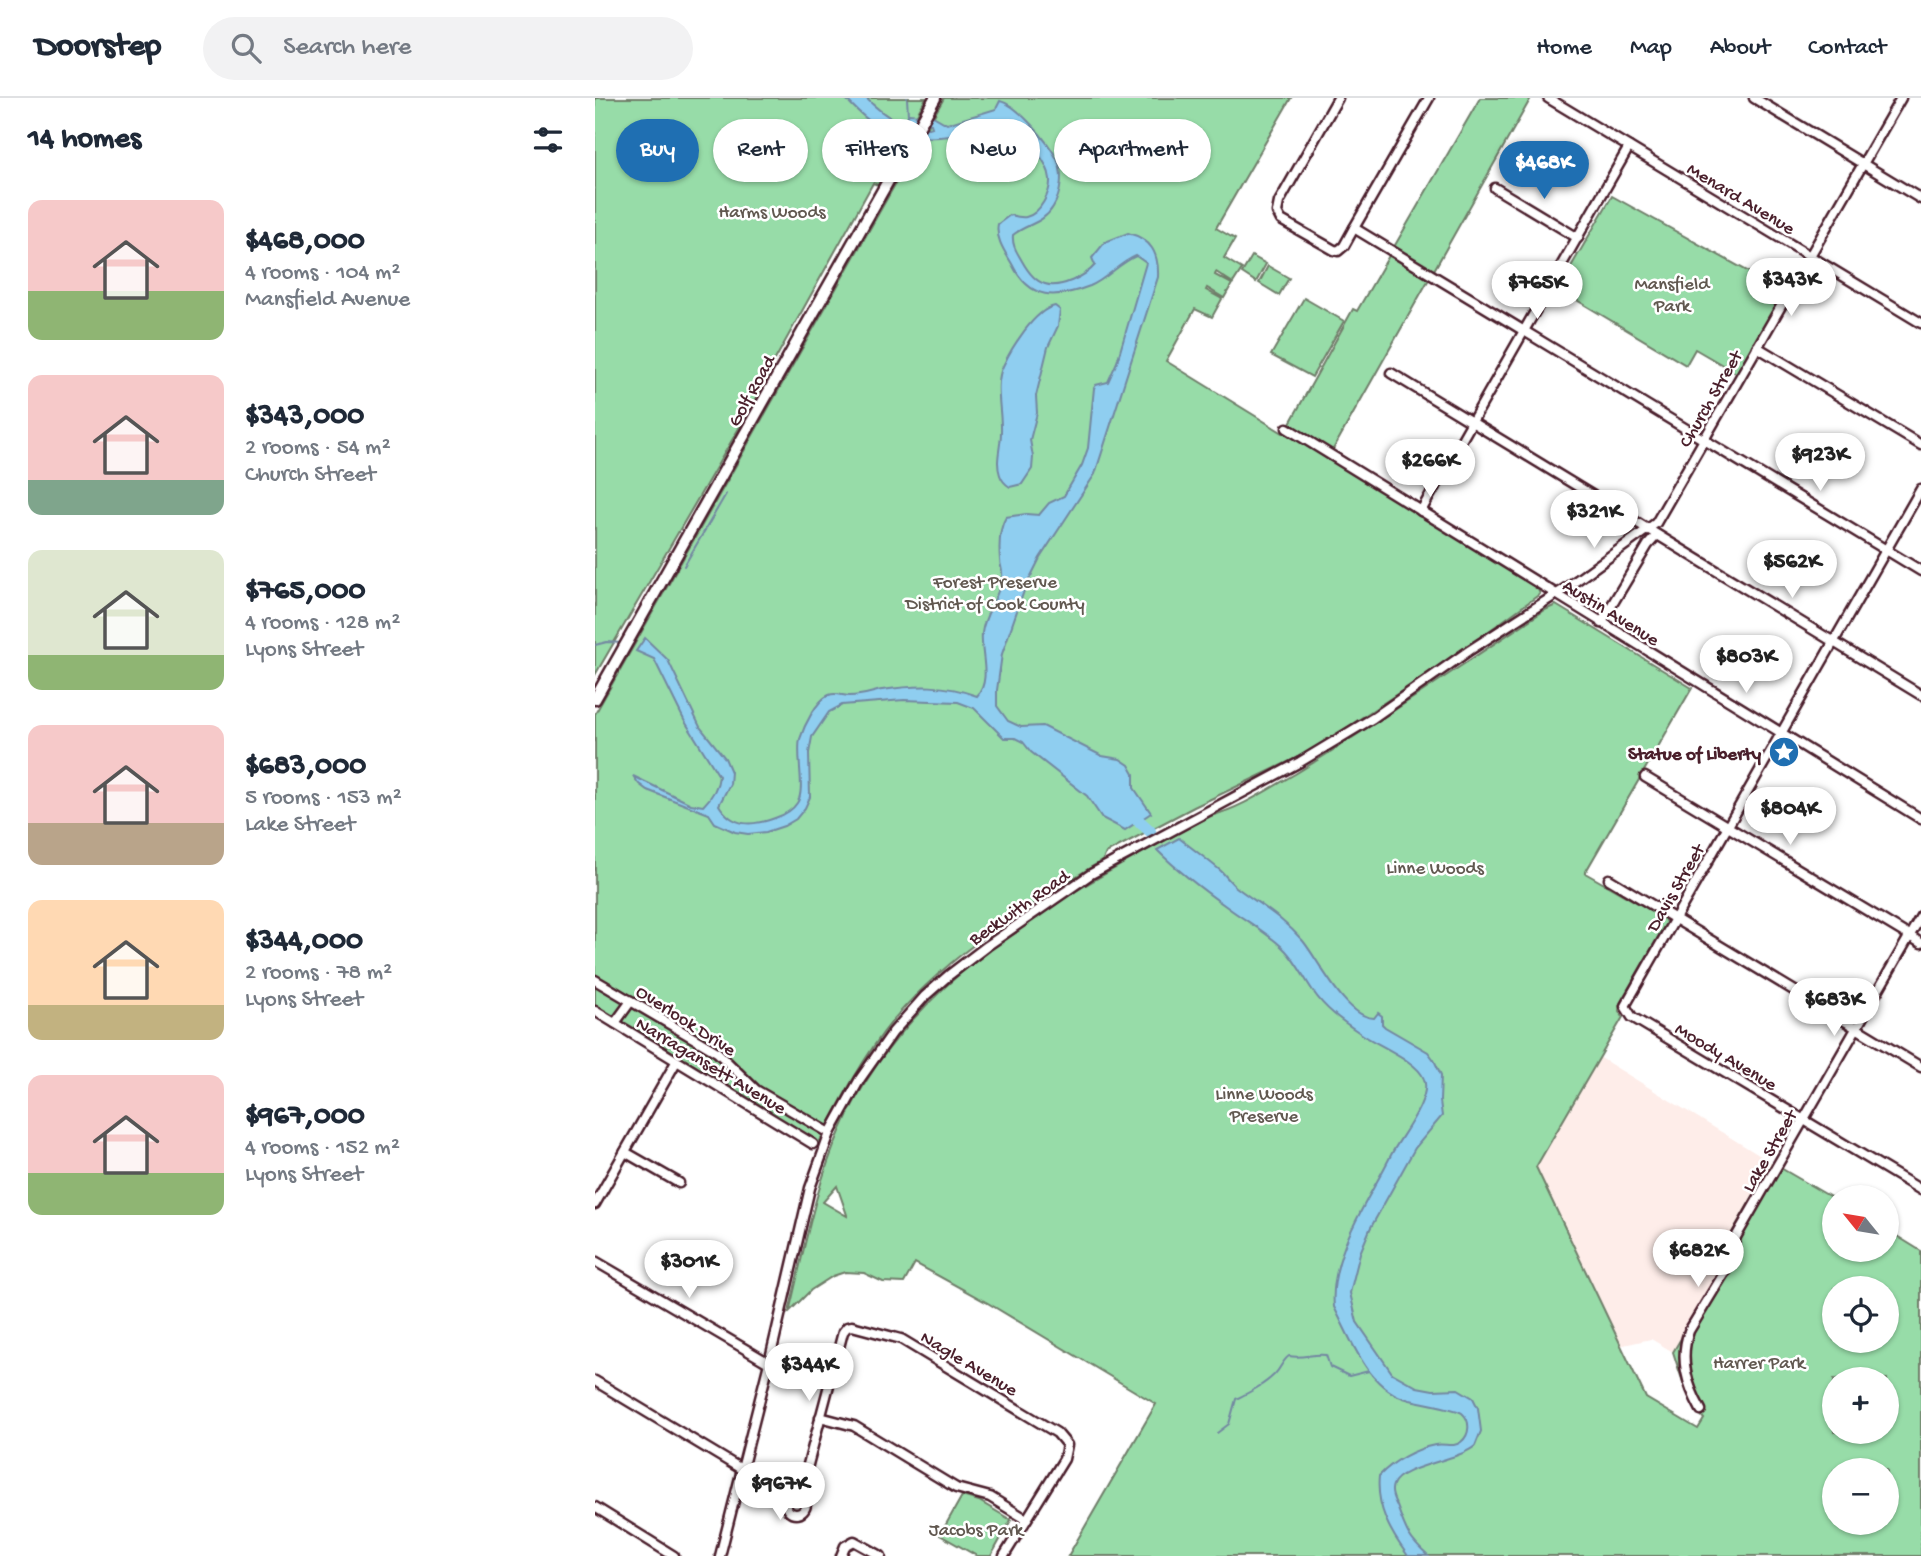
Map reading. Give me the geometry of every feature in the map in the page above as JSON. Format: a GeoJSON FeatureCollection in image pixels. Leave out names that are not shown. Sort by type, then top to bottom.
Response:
{"type":"FeatureCollection","features":[{"type":"Feature","properties":{"kind":"main road","name":"Golf Road"},"geometry":{"type":"LineString","coordinates":[[595,699],[935,98]]}},
{"type":"Feature","properties":{"kind":"street"},"geometry":{"type":"LineString","coordinates":[[1338,98],[1279,202],[1277,212],[1281,220],[1338,251],[1429,98]]}},
{"type":"Feature","properties":{"kind":"street","name":"Menard Avenue"},"geometry":{"type":"LineString","coordinates":[[1548,98],[1921,323]]}},
{"type":"Feature","properties":{"kind":"street"},"geometry":{"type":"LineString","coordinates":[[1754,98],[1921,199]]}},
{"type":"Feature","properties":{"kind":"street","name":"Church Street"},"geometry":{"type":"LineString","coordinates":[[1647,530],[1656,523],[1901,98]]}},
{"type":"Feature","properties":{"kind":"street"},"geometry":{"type":"LineString","coordinates":[[1421,510],[1629,147]]}},
{"type":"Feature","properties":{"kind":"street"},"geometry":{"type":"LineString","coordinates":[[1495,188],[1578,238]]}},
{"type":"Feature","properties":{"kind":"street"},"geometry":{"type":"LineString","coordinates":[[1354,228],[1921,570]]}},
{"type":"Feature","properties":{"kind":"street"},"geometry":{"type":"LineString","coordinates":[[1758,347],[1921,445]]}},
{"type":"Feature","properties":{"kind":"street"},"geometry":{"type":"LineString","coordinates":[[1391,373],[1921,695]]}},
{"type":"Feature","properties":{"kind":"street","name":"Austin Avenue"},"geometry":{"type":"LineString","coordinates":[[1287,428],[1921,819]]}},
{"type":"Feature","properties":{"kind":"street","name":"Davis Street"},"geometry":{"type":"LineString","coordinates":[[1626,1010],[1626,1001],[1921,489]]}},
{"type":"Feature","properties":{"kind":"street","name":"Beckwith Road"},"geometry":{"type":"LineString","coordinates":[[720,1556],[769,1363],[800,1224],[830,1133],[878,1052],[925,996],[987,946],[1091,874],[1300,762],[1373,718],[1647,530]]}},
{"type":"Feature","properties":{"kind":"street"},"geometry":{"type":"LineString","coordinates":[[1601,623],[1641,556],[1657,535]]}},
{"type":"Feature","properties":{"kind":"street"},"geometry":{"type":"LineString","coordinates":[[1644,777],[1921,943]]}},
{"type":"Feature","properties":{"kind":"street"},"geometry":{"type":"LineString","coordinates":[[1609,879],[1921,1067]]}},
{"type":"Feature","properties":{"kind":"street","name":"Lake Street"},"geometry":{"type":"LineString","coordinates":[[1701,1410],[1687,1377],[1685,1343],[1689,1331],[1729,1265],[1735,1237],[1921,916]]}},
{"type":"Feature","properties":{"kind":"street","name":"Overlook Drive"},"geometry":{"type":"LineString","coordinates":[[595,980],[717,1052],[766,1097],[830,1133]]}},
{"type":"Feature","properties":{"kind":"street"},"geometry":{"type":"LineString","coordinates":[[615,1023],[631,1001]]}},
{"type":"Feature","properties":{"kind":"street","name":"Moody Avenue"},"geometry":{"type":"LineString","coordinates":[[1626,1010],[1632,1017],[1921,1190]]}},
{"type":"Feature","properties":{"kind":"street","name":"Narragansett Avenue"},"geometry":{"type":"LineString","coordinates":[[595,1011],[813,1144]]}},
{"type":"Feature","properties":{"kind":"street"},"geometry":{"type":"LineString","coordinates":[[595,1204],[676,1062]]}},
{"type":"Feature","properties":{"kind":"street"},"geometry":{"type":"LineString","coordinates":[[625,1152],[679,1183]]}},
{"type":"Feature","properties":{"kind":"street"},"geometry":{"type":"LineString","coordinates":[[595,1261],[769,1363],[829,1381]]}},
{"type":"Feature","properties":{"kind":"street","name":"Nagle Avenue"},"geometry":{"type":"LineString","coordinates":[[833,1369],[843,1332],[847,1327],[859,1327],[901,1339],[1057,1433],[1067,1446],[1064,1458],[1026,1519]]}},
{"type":"Feature","properties":{"kind":"street"},"geometry":{"type":"LineString","coordinates":[[769,1363],[780,1356],[833,1369],[800,1494]]}},
{"type":"Feature","properties":{"kind":"street"},"geometry":{"type":"LineString","coordinates":[[595,1381],[743,1470]]}},
{"type":"Feature","properties":{"kind":"street"},"geometry":{"type":"LineString","coordinates":[[820,1417],[854,1426],[956,1489],[990,1497],[1026,1519],[1004,1556]]}},
{"type":"Feature","properties":{"kind":"street"},"geometry":{"type":"LineString","coordinates":[[595,1507],[674,1556]]}},
{"type":"Feature","properties":{"kind":"street"},"geometry":{"type":"LineString","coordinates":[[841,1556],[845,1546],[853,1541],[881,1556]]}},
{"type":"Feature","properties":{"kind":"shaded area"},"geometry":{"type":"Polygon","coordinates":[[[1599,1057],[1772,1163],[1729,1238],[1721,1269],[1673,1352],[1651,1339],[1619,1346],[1536,1167],[1599,1057]]]}},
{"type":"Feature","properties":{"kind":"green space","name":"Harms Woods"},"geometry":{"type":"Polygon","coordinates":[[[595,98],[926,98],[914,119],[822,119],[822,182],[880,182],[878,185],[873,183],[771,367],[763,387],[595,675],[595,98]]]}},
{"type":"Feature","properties":{"kind":"green space","name":"Forest Preserve District of Cook County"},"geometry":{"type":"Polygon","coordinates":[[[944,98],[1291,98],[1216,228],[1235,239],[1224,258],[1242,269],[1233,283],[1216,272],[1215,275],[1232,284],[1224,298],[1207,288],[1206,290],[1222,299],[1212,317],[1195,309],[1166,361],[1536,585],[1540,594],[1460,652],[1313,750],[1106,853],[1103,860],[1047,894],[965,951],[916,995],[883,1033],[853,1079],[819,1143],[595,1006],[595,714],[896,182],[932,182],[932,119],[944,98]]]}},
{"type":"Feature","properties":{"kind":"green space"},"geometry":{"type":"Polygon","coordinates":[[[1480,98],[1531,98],[1331,453],[1289,425],[1353,309],[1357,311],[1480,98]]]}},
{"type":"Feature","properties":{"kind":"green space","name":"Mansfield Park"},"geometry":{"type":"Polygon","coordinates":[[[1612,196],[1785,292],[1738,374],[1695,349],[1686,365],[1558,289],[1612,196]]]}},
{"type":"Feature","properties":{"kind":"green space"},"geometry":{"type":"Polygon","coordinates":[[[1252,256],[1266,264],[1256,282],[1242,273],[1252,256]]]}},
{"type":"Feature","properties":{"kind":"green space"},"geometry":{"type":"Polygon","coordinates":[[[1268,266],[1289,278],[1279,295],[1259,283],[1268,266]]]}},
{"type":"Feature","properties":{"kind":"green space"},"geometry":{"type":"Polygon","coordinates":[[[1304,298],[1344,321],[1312,377],[1271,355],[1304,298]]]}},
{"type":"Feature","properties":{"kind":"green space","name":"Linne Woods Preserve"},"geometry":{"type":"Polygon","coordinates":[[[1556,605],[1692,688],[1585,873],[1664,918],[1666,923],[1620,1003],[1619,1011],[1623,1017],[1536,1167],[1646,1398],[1698,1429],[1704,1419],[1689,1396],[1673,1352],[1721,1270],[1729,1238],[1772,1163],[1822,1192],[1822,1262],[1899,1262],[1899,1237],[1921,1251],[1921,1556],[1068,1556],[1156,1404],[986,1302],[915,1263],[904,1283],[883,1282],[864,1273],[845,1272],[833,1276],[811,1290],[789,1312],[817,1196],[841,1129],[871,1074],[907,1026],[950,982],[998,943],[1049,908],[1210,816],[1264,792],[1556,605]],[[837,1186],[823,1202],[847,1216],[837,1186]]]}},
{"type":"Feature","properties":{"kind":"green space","name":"Jacobs Park"},"geometry":{"type":"Polygon","coordinates":[[[962,1496],[979,1501],[1011,1520],[991,1556],[977,1556],[940,1535],[962,1496]]]}},
{"type":"Feature","properties":{"kind":"water"},"geometry":{"type":"Polygon","coordinates":[[[845,98],[866,98],[893,119],[867,119],[845,98]]]}},
{"type":"Feature","properties":{"kind":"water"},"geometry":{"type":"Polygon","coordinates":[[[1000,101],[1026,119],[963,119],[996,109],[1000,101]]]}},
{"type":"Feature","properties":{"kind":"water"},"geometry":{"type":"Polygon","coordinates":[[[909,114],[933,116],[946,123],[944,137],[932,137],[932,119],[907,117],[909,114]]]}},
{"type":"Feature","properties":{"kind":"water"},"geometry":{"type":"Polygon","coordinates":[[[1040,135],[1054,154],[1054,182],[1061,184],[1049,213],[1013,235],[1014,246],[1031,275],[1041,283],[1051,285],[1079,277],[1095,265],[1092,258],[1105,242],[1128,233],[1143,239],[1152,248],[1157,261],[1158,277],[1095,474],[1040,558],[1025,588],[1002,654],[997,706],[1008,721],[1021,727],[1043,726],[1102,756],[1120,759],[1129,765],[1134,774],[1134,788],[1151,813],[1125,830],[1102,818],[1087,796],[1031,752],[1023,742],[1015,738],[1004,738],[974,708],[958,702],[904,700],[842,705],[829,712],[812,737],[809,753],[810,797],[805,808],[796,819],[766,832],[735,832],[715,823],[709,814],[647,790],[633,776],[691,804],[703,806],[714,792],[719,776],[684,720],[654,659],[636,651],[645,638],[668,660],[700,727],[725,758],[731,772],[730,784],[719,805],[731,818],[744,823],[759,823],[778,817],[797,803],[801,790],[800,739],[815,708],[829,695],[854,696],[882,690],[919,687],[953,689],[977,696],[981,690],[985,674],[982,633],[1001,583],[1000,544],[1004,521],[1006,517],[1039,515],[1049,503],[1064,496],[1082,465],[1088,448],[1094,388],[1108,382],[1117,362],[1146,263],[1136,256],[1096,283],[1066,293],[1045,294],[1027,285],[1004,250],[997,229],[998,224],[1010,215],[1026,217],[1036,212],[1049,190],[1047,167],[1040,156],[1040,135]]]}},
{"type":"Feature","properties":{"kind":"water"},"geometry":{"type":"Polygon","coordinates":[[[1055,306],[1060,310],[1058,326],[1048,347],[1036,396],[1037,413],[1030,440],[1032,469],[1022,484],[1010,487],[1002,479],[998,464],[1001,432],[1000,373],[1031,322],[1055,306]]]}},
{"type":"Feature","properties":{"kind":"water"},"geometry":{"type":"Polygon","coordinates":[[[1179,838],[1295,933],[1353,1008],[1374,1018],[1378,1013],[1382,1016],[1382,1024],[1385,1027],[1428,1052],[1441,1075],[1442,1116],[1415,1148],[1370,1229],[1360,1253],[1350,1293],[1357,1322],[1392,1373],[1417,1387],[1433,1390],[1458,1389],[1473,1398],[1478,1408],[1481,1431],[1475,1446],[1456,1456],[1406,1473],[1393,1485],[1393,1496],[1405,1528],[1428,1556],[1408,1556],[1395,1538],[1382,1509],[1379,1476],[1405,1456],[1420,1449],[1461,1442],[1468,1432],[1467,1420],[1459,1411],[1410,1400],[1395,1395],[1383,1386],[1363,1363],[1334,1307],[1334,1287],[1344,1247],[1391,1155],[1414,1118],[1423,1097],[1424,1079],[1405,1059],[1367,1038],[1334,1014],[1318,997],[1286,951],[1200,887],[1157,850],[1179,838]]]}},
{"type":"Feature","properties":{"kind":"waterway"},"geometry":{"type":"LineString","coordinates":[[907,98],[908,115]]}},
{"type":"Feature","properties":{"kind":"waterway"},"geometry":{"type":"LineString","coordinates":[[684,566],[726,494]]}},
{"type":"Feature","properties":{"kind":"waterway"},"geometry":{"type":"LineString","coordinates":[[595,645],[607,642],[622,643]]}},
{"type":"Feature","properties":{"kind":"waterway"},"geometry":{"type":"LineString","coordinates":[[1128,811],[1150,831]]}},
{"type":"Feature","properties":{"kind":"waterway"},"geometry":{"type":"LineString","coordinates":[[1217,1433],[1229,1424],[1236,1399],[1271,1378],[1289,1356],[1326,1355],[1330,1367],[1349,1376],[1369,1371]]}},
{"type":"Feature","properties":{"kind":"place","name":"Statue of Liberty"},"geometry":{"type":"Point","coordinates":[1784,752]}},
{"type":"Feature","properties":{"kind":"park label","name":"Linne Woods"},"geometry":{"type":"Point","coordinates":[1435,866]}},
{"type":"Feature","properties":{"kind":"park label","name":"Harrer Park"},"geometry":{"type":"Point","coordinates":[1759,1361]}}]}
